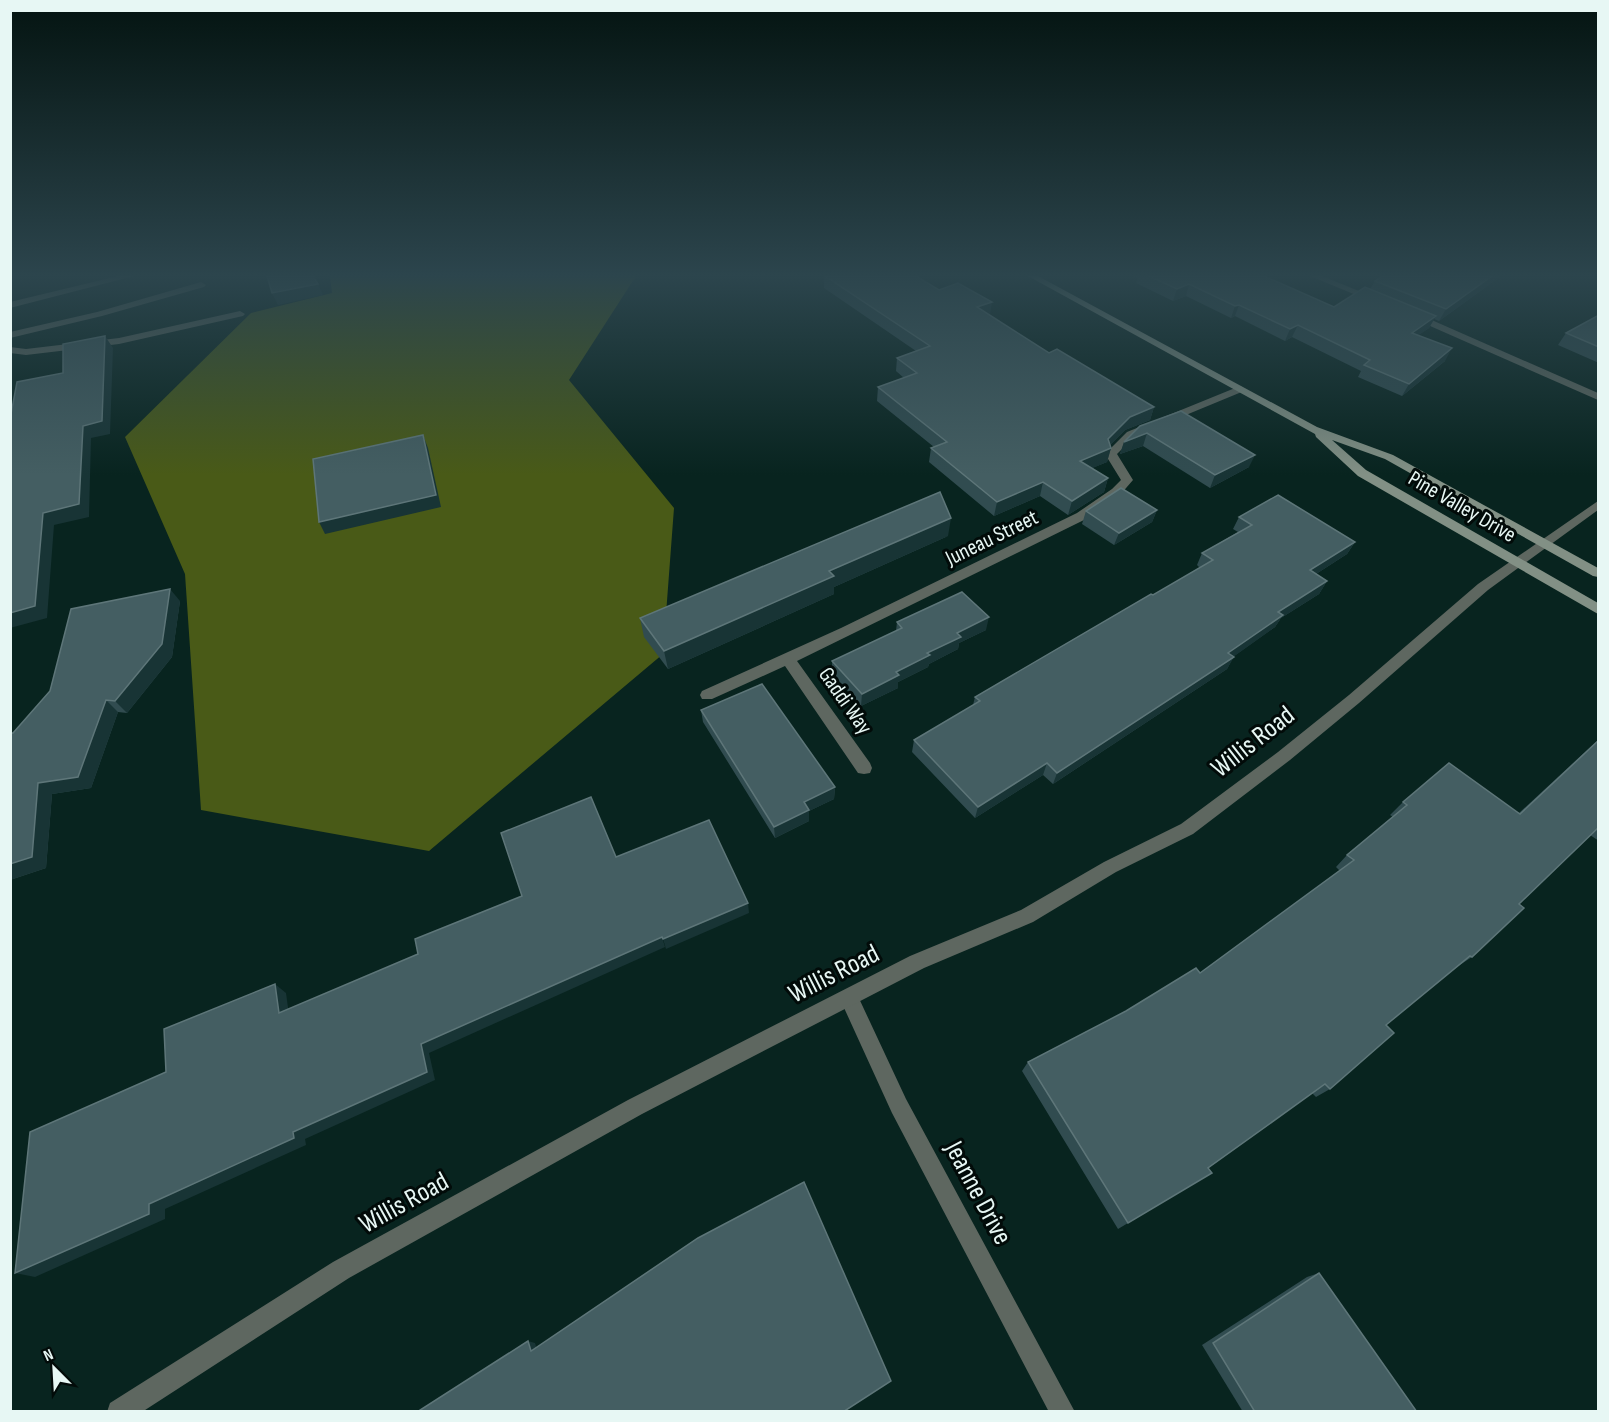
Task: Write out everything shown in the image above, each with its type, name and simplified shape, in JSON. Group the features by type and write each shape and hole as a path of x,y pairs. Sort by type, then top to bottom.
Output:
{"main road":[{"name":"Pine Valley Drive","path":"1154,342 1313,429 1389,457 1599,573"},
{"name":"Pine Valley Drive","path":"1313,429 1362,473 1599,609"}],"street":[{"path":"10,350 26,352 108,342"},
{"path":"1478,342 1599,397"},
{"name":"Juneau Street","path":"707,695 789,661 1062,527 1119,491 1127,480 1111,454 1131,434 1240,389"},
{"name":"Willis Road","path":"119,1412 351,1265 635,1107 849,999 917,962 1027,916 1110,867 1187,829 1284,756 1354,699 1483,587 1599,505"},
{"name":"Gaddi Way","path":"789,661 864,768"},
{"name":"Jeanne Drive","path":"849,999 899,1106 1063,1412"}],"green space":[{"path":"221,342 593,342 569,380 674,508 663,654 429,851 201,810 185,574 125,437"}],"building":[{"path":"105,342 102,421 83,426 79,504 43,513 35,606 10,613 10,414 17,382 63,373 63,344"},
{"path":"925,342 1032,342 1049,353 1057,349 1154,407 1130,417 1108,439 1111,448 1080,461 1108,478 1072,501 1043,482 997,502 931,448 947,442 878,387 917,373 897,358 930,346"},
{"path":"1334,342 1437,342 1452,348 1409,384 1364,365 1370,360"},
{"path":"1588,342 1599,342 1599,347"},
{"path":"1181,411 1255,455 1215,475 1147,433 1124,442 1140,426"},
{"path":"423,435 436,495 319,522 313,459"},
{"path":"1121,488 1157,510 1119,533 1086,511"},
{"path":"940,492 951,518 829,571 834,576 664,651 640,618"},
{"path":"1278,495 1355,542 1310,570 1327,581 1278,612 1283,615 1228,653 1234,657 1057,773 1047,763 978,807 914,740 980,701 975,697 1213,560 1202,553 1252,525 1239,517"},
{"path":"170,589 162,644 115,701 106,700 78,777 38,783 32,857 10,864 10,733 13,733 50,691 71,609"},
{"path":"962,592 989,617 957,633 961,637 927,653 930,655 896,672 899,675 862,694 832,661 902,628 897,622"},
{"path":"762,684 835,787 804,802 809,810 774,827 701,710"},
{"path":"1599,740 1599,827 1519,904 1524,908 1472,957 1470,956 1386,1025 1394,1033 1330,1089 1325,1084 1208,1168 1212,1173 1128,1223 1028,1062 1126,1011 1196,968 1200,973 1354,860 1347,855 1407,805 1403,802 1449,763 1520,814"},
{"path":"591,797 616,857 709,820 748,903 663,939 662,937 421,1044 427,1072 293,1132 294,1138 149,1204 149,1214 15,1273 30,1132 166,1072 164,1029 275,984 279,1013 418,954 415,939 522,896 501,833"},
{"path":"804,1182 891,1381 843,1412 417,1412 528,1341 531,1351 698,1238"},
{"path":"1319,1273 1417,1412 1255,1412 1213,1343"}]}
